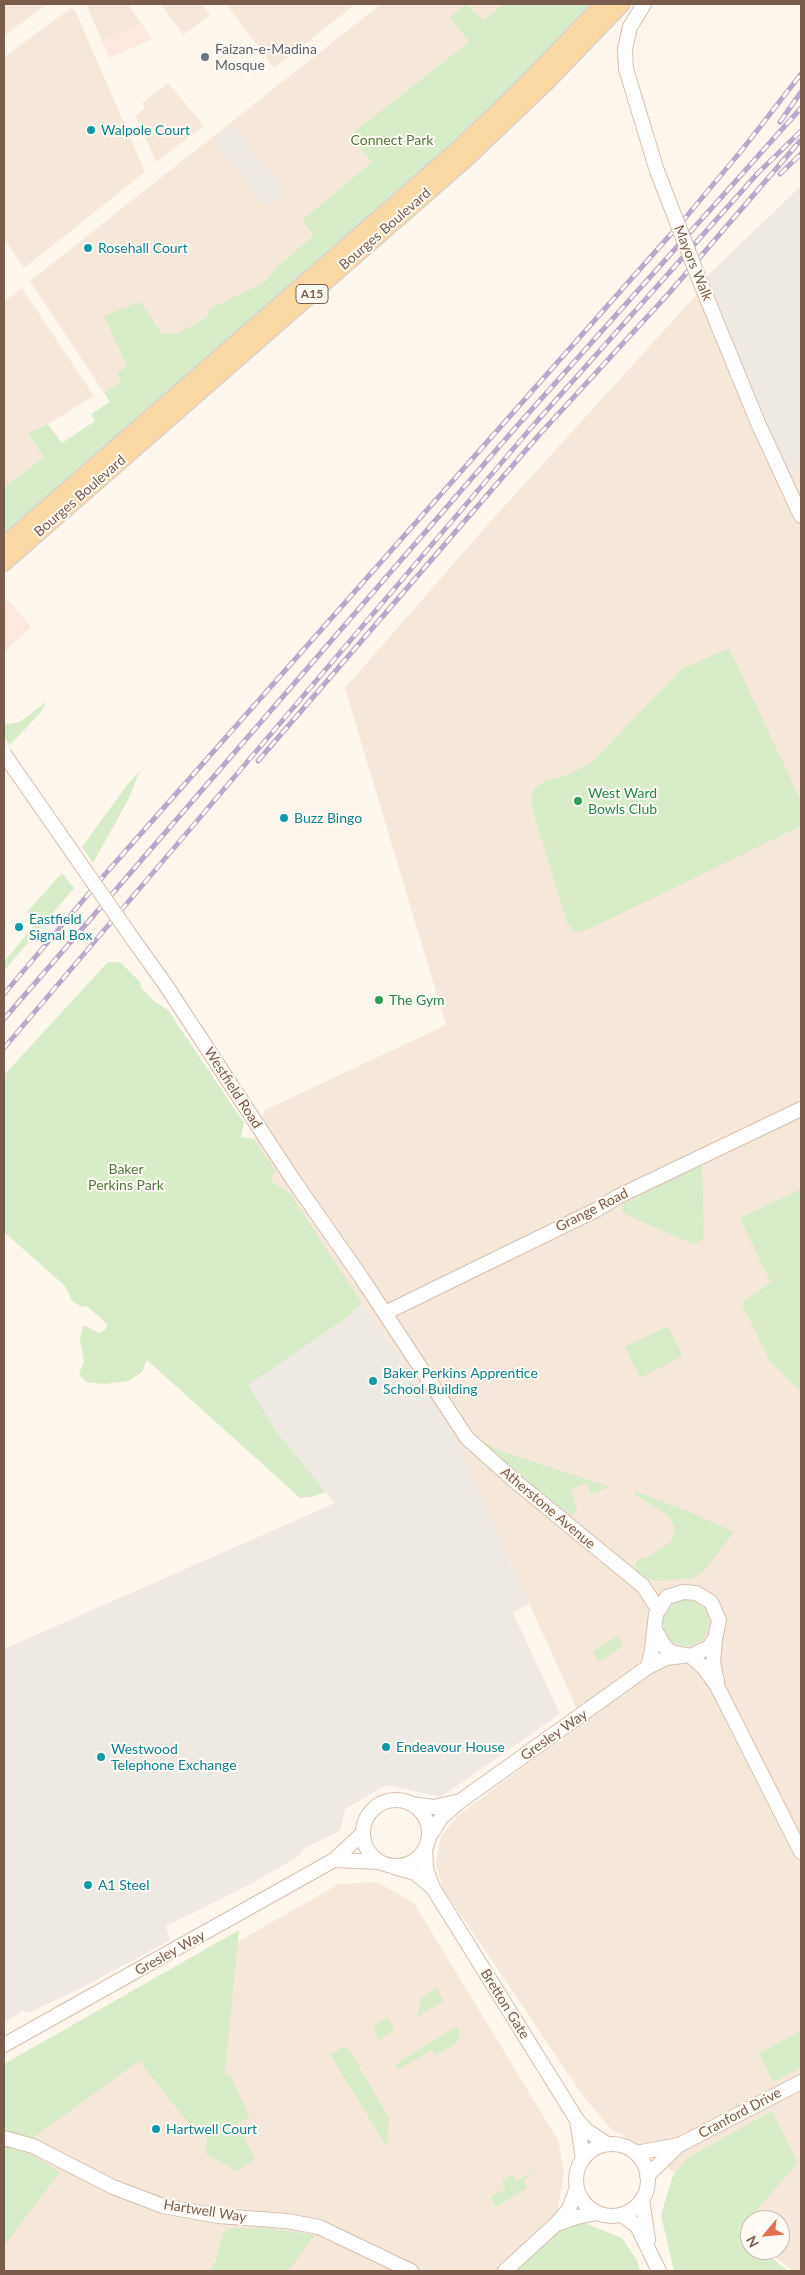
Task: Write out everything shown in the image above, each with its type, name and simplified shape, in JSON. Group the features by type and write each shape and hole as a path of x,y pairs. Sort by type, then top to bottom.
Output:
{"main road":[{"name":"Bourges Boulevard","path":"4,545 457,150 519,91 603,4"},
{"name":"Bourges Boulevard","path":"4,563 464,160 547,82 622,4"}],"street":[{"name":"Mayors Walk","path":"644,4 630,27 626,49 626,69 657,171 758,423 801,516"},
{"name":"Westfield Road","path":"4,754 165,984 294,1181 385,1313 458,1424"},
{"name":"Grange Road","path":"385,1313 598,1209 617,1197 801,1109"},
{"name":"Atherstone Avenue","path":"458,1424 486,1457 643,1586 658,1609"},
{"name":"Atherstone Avenue","path":"643,1586 676,1593"},
{"path":"648,1667 658,1609 668,1598 676,1593 696,1592 711,1602 719,1620 713,1663 717,1686"},
{"path":"655,1630 658,1640 665,1648 673,1653 687,1656 704,1668 717,1686 801,1852"},
{"path":"687,1656 709,1647 715,1639"},
{"name":"Gresley Way","path":"427,1843 440,1818 459,1802 648,1667 666,1658 687,1656"},
{"path":"334,1860 380,1862 393,1866 412,1862 427,1843 425,1817 410,1804 396,1800 378,1806 366,1820 363,1834 368,1850 380,1862"},
{"name":"Gresley Way","path":"410,1804 434,1807 459,1802"},
{"name":"Gresley Way","path":"4,2045 334,1860 363,1834"},
{"name":"Bretton Gate","path":"427,1843 426,1869 433,1888 577,2120 586,2130 607,2144"},
{"name":"Bretton Gate","path":"393,1866 415,1873 433,1888"},
{"name":"Cranford Drive","path":"647,2176 680,2145 801,2082"},
{"name":"Bretton Gate","path":"577,2120 583,2159"},
{"name":"Hartwell Way","path":"4,2138 33,2146 113,2187 163,2206 218,2216 287,2221 319,2227 411,2271"},
{"path":"505,2271 556,2224 569,2209 577,2188 578,2168 583,2159 598,2147 607,2144 617,2144 636,2154 645,2168 647,2185 642,2199 632,2210 612,2216 597,2213 556,2224"},
{"name":"Cranford Drive","path":"636,2154 680,2145"},
{"path":"577,2188 585,2204 597,2213"},
{"path":"642,2199 649,2247"},
{"path":"622,2214 635,2225 649,2247 659,2271"}],"shaded area":[{"path":"4,4 47,4 4,36"},
{"path":"86,4 132,4 129,6 141,23 102,41"},
{"path":"161,4 202,4 210,15 183,35"},
{"path":"226,4 356,4 274,68"},
{"path":"381,4 467,4 450,17 469,42 350,135 372,162 303,219 314,235 279,265 263,283 212,308 206,318 176,334 162,333 155,322 127,366 122,381 104,393 30,281"},
{"path":"468,4 504,4 483,21"},
{"path":"71,8 75,10 145,172 24,268 4,238 4,57"},
{"path":"141,23 153,39 109,58 102,41"},
{"path":"168,83 204,126 156,162 136,116 145,108 142,103"},
{"path":"233,125 286,192 266,207 214,141"},
{"path":"801,186 801,465 782,484 698,293 708,275"},
{"path":"22,288 94,396 48,424 28,433 44,457 6,487 4,484 4,302"},
{"path":"698,293 783,484 801,465 801,2271 792,2271 779,2260 790,2260 790,2210 740,2210 740,2228 646,2149 611,2129 584,2097 442,1887 436,1863 441,1837 456,1817 583,1723 451,1429 362,1303 290,1193 270,1181 254,1139 265,1110 446,1025 345,688 490,522"},
{"path":"8,600 31,627 4,652 4,603"},
{"path":"362,1303 454,1433 529,1604 513,1613 560,1714 441,1797 387,1785 345,1809 340,1831 303,1849 299,1856 249,1885 166,1926 170,1940 89,1984 29,2013 23,2011 4,2023 4,1649 335,1503 276,1431 247,1385 345,1319"},
{"path":"377,1882 414,1903 558,2140 564,2173 557,2215 501,2271 4,2271 4,2074 339,1884"}],"green space":[{"name":"Connect Park","path":"467,4 483,20 504,4 595,4 523,78 433,163 4,536 4,488 44,457 28,433 48,424 62,443 95,421 91,414 110,402 104,393 122,381 117,373 127,366 104,316 140,302 162,333 176,334 206,318 211,308 263,283 279,265 314,235 302,220 372,162 350,135 469,42 450,17"},
{"path":"729,648 801,801 801,826 587,930 575,932 567,922 532,809 531,799 534,789 545,781 567,775 591,763 682,669"},
{"path":"47,701 42,711 10,745 4,737 4,722 8,724 20,722"},
{"path":"140,771 127,802 93,863 82,847 127,785"},
{"path":"62,873 74,888 4,971 4,962 36,923 27,912"},
{"name":"Baker Perkins Park","path":"108,962 120,962 141,983 140,986 155,1002 168,1010 244,1123 241,1137 254,1139 276,1171 270,1181 290,1193 362,1303 345,1319 248,1385 276,1431 326,1492 300,1498 147,1360 142,1372 129,1381 104,1384 86,1382 79,1374 84,1362 80,1339 83,1325 99,1333 106,1329 107,1324 87,1306 82,1307 72,1301 65,1286 4,1232 4,1075"},
{"path":"702,1165 704,1239 693,1244 622,1211 622,1204"},
{"path":"801,1189 801,1392 769,1360 742,1303 771,1282 740,1218"},
{"path":"668,1326 683,1356 640,1378 625,1347"},
{"path":"473,1436 501,1451 610,1487 591,1494 586,1483 571,1490 577,1509 572,1516 521,1480"},
{"path":"635,1491 734,1532 704,1571 693,1578 658,1581 647,1579 638,1572 635,1565 638,1559 647,1558 671,1542 675,1529 669,1516 634,1494"},
{"path":"682,1600 690,1600 699,1604 705,1610 709,1623 705,1636 699,1642 690,1646 682,1646 673,1642 667,1636 663,1627 663,1619 667,1610 673,1604"},
{"path":"617,1636 623,1646 599,1662 593,1652"},
{"path":"239,1930 225,2074 230,2075 250,2117 237,2123 255,2159 237,2171 206,2154 207,2131 189,2124 140,2062 152,2063 139,2061 33,2138 4,2131 4,2064"},
{"path":"436,1988 444,2001 417,2017 421,1998"},
{"path":"387,2018 395,2030 379,2040 373,2029 377,2023"},
{"path":"457,2026 460,2032 455,2044 436,2055 432,2050 398,2070 396,2064"},
{"path":"801,2031 801,2068 773,2082 759,2053"},
{"path":"343,2047 349,2049 389,2118 387,2147 330,2054"},
{"path":"772,2111 798,2163 757,2210 740,2210 740,2260 774,2260 788,2271 674,2271 661,2215 673,2175 689,2157"},
{"path":"4,2145 33,2155 60,2172 4,2246"},
{"path":"534,2171 524,2181 527,2188 496,2207 490,2197 505,2189 502,2181 512,2175 517,2181"},
{"path":"577,2220 622,2238 637,2260 640,2271 510,2271 553,2233"},
{"path":"231,2228 266,2228 315,2235 288,2271 209,2271 216,2260 223,2233"}],"railway":[{"path":"4,994 107,872 686,217 742,150 801,74"},
{"path":"780,122 801,92"},
{"path":"4,1019 517,426 801,108"},
{"path":"4,1048 531,428 757,174 801,131"},
{"path":"258,761 539,435 670,292 800,141"},
{"path":"780,174 801,154"}],"place":[{"name":"Faizan-e-Madina Mosque","path":"205,57"},
{"name":"Walpole Court","path":"91,130"},
{"name":"Rosehall Court","path":"88,248"},
{"name":"West Ward Bowls Club","path":"578,801"},
{"name":"Buzz Bingo","path":"284,818"},
{"name":"Eastfield Signal Box","path":"19,927"},
{"name":"The Gym","path":"379,1000"},
{"name":"Baker Perkins Apprentice School Building","path":"373,1381"},
{"name":"Endeavour House","path":"386,1747"},
{"name":"Westwood Telephone Exchange","path":"101,1757"},
{"name":"A1 Steel","path":"88,1885"},
{"name":"Hartwell Court","path":"156,2129"}]}
